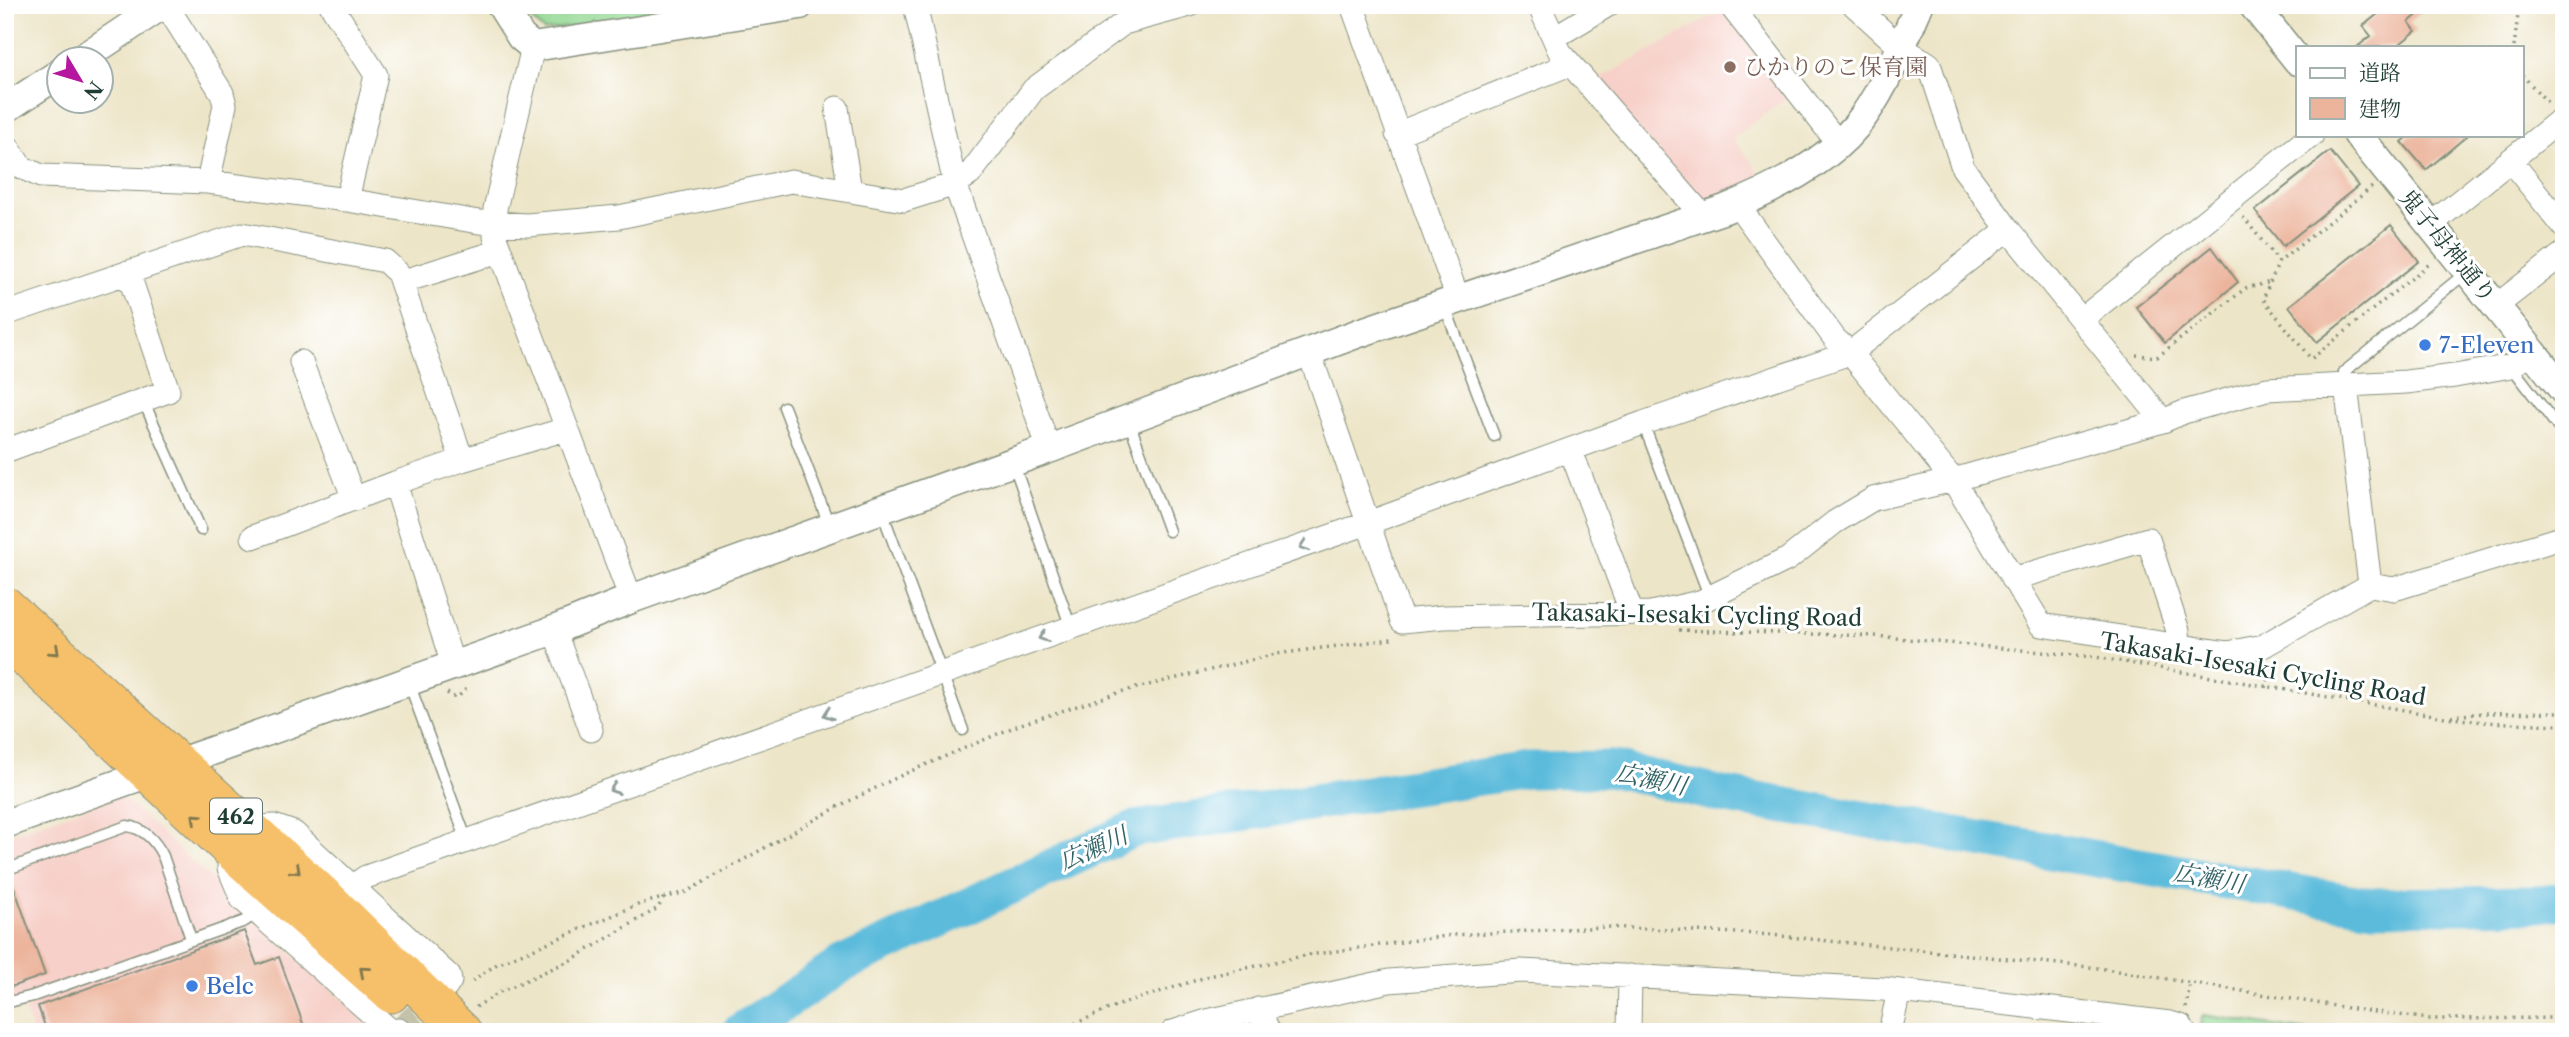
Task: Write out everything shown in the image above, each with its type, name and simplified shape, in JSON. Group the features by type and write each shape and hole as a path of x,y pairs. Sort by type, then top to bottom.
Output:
{"highway":[{"name":"462","path":"5,605 163,769"},
{"name":"462","path":"5,639 163,769 239,839 417,1031"},
{"name":"462","path":"239,839 329,900 466,1022"}],"street":[{"path":"101,46 164,5 222,93 225,104 208,182"},
{"path":"331,5 376,75 348,200"},
{"path":"501,5 522,37 533,47"},
{"path":"533,47 800,5"},
{"path":"915,5 955,184 1049,449"},
{"path":"5,143 21,167 41,176 208,182 494,223 527,225 619,217 791,181 904,200 955,184 970,174 1034,89 1124,23 1190,5"},
{"path":"1352,5 1451,302"},
{"path":"1539,5 1560,52 1703,216"},
{"path":"1555,37 1608,5"},
{"path":"1730,5 1838,143"},
{"path":"1854,5 1900,47 1929,64 1963,168 2008,229 2163,421"},
{"path":"5,824 408,682 1309,352 1766,192 1796,175 1838,143 1861,119 1877,94 1919,5"},
{"path":"2253,5 2296,59"},
{"path":"533,47 494,223 500,251 631,599"},
{"path":"1397,134 1570,64"},
{"path":"5,109 46,82"},
{"path":"837,108 850,191"},
{"path":"2430,225 2563,118"},
{"path":"2082,318 2311,136"},
{"name":"鬼子母神通り","path":"2359,136 2544,369"},
{"path":"2510,160 2564,227"},
{"path":"1737,204 1835,339 1850,353 1953,480 2041,625 2228,653 2263,646 2370,585 2394,589 2564,537"},
{"path":"353,886 366,877 467,841 1368,523 1643,423 1850,353 2008,229"},
{"path":"5,314 242,234 385,261 398,273 462,460"},
{"path":"401,282 500,251"},
{"path":"2496,306 2564,253"},
{"path":"5,451 168,391 128,272"},
{"path":"1309,352 1402,621 1444,617 1651,612 1710,598 1788,559 1835,522 1873,499 1953,480 2163,421 2267,388 2406,382 2544,369"},
{"path":"301,362 354,499"},
{"path":"2346,386 2370,585"},
{"path":"254,537 394,483 566,429"},
{"path":"1571,450 1631,611"},
{"path":"394,483 453,665"},
{"path":"2012,579 2148,539 2178,631 2179,646"},
{"path":"554,629 591,730"},
{"path":"417,1031 391,1031 242,898 229,868 239,839 274,827 294,833 449,976 455,987"},
{"path":"1173,1032 1258,1009 1389,981 1521,971 1899,991 2181,1026 2185,1023"},
{"path":"1629,1032 1630,976"},
{"path":"1890,1032 1899,991"},
{"path":"1258,1009 1269,1032"}],"lane":[{"path":"2346,386 2344,372 2468,272"},
{"path":"1451,302 1494,436"},
{"path":"2544,369 2564,435"},
{"path":"143,400 201,530"},
{"path":"784,407 830,527"},
{"path":"1128,419 1169,531"},
{"path":"1643,423 1710,598"},
{"path":"1012,461 1070,628"},
{"path":"881,509 963,730"},
{"path":"408,682 467,841"},
{"path":"5,870 127,826 134,827 142,830 158,846 191,939"},
{"path":"5,1003 33,996 245,921 258,912"}],"path":[{"path":"2514,46 2518,15 2516,5"},
{"path":"2524,77 2563,118"},
{"path":"2375,184 2279,262 2263,299 2311,359 2436,258"},
{"path":"2230,201 2279,262"},
{"path":"2158,357 2246,288 2271,282"},
{"name":"Takasaki-Isesaki Cycling Road","path":"1671,629 1875,636 2095,657 2445,717 2483,722 2564,725"},
{"path":"455,987 497,964 640,904 686,891 883,784 1021,724 1124,691 1276,654 1395,639"},
{"path":"2445,717 2485,712 2564,712"},
{"path":"466,1022 481,1002 572,960 658,908 665,896"},
{"path":"2185,1023 2190,982"}],"shaded area":[{"path":"1723,10 1789,96 1733,138 1765,180 1701,201 1596,81"},
{"path":"120,795 377,1032 33,1032 22,1005 5,1010 5,836"}],"green space":[{"path":"522,5 703,5 544,31 531,19"},
{"path":"2203,1015 2314,1032 2198,1032"}],"building":[{"path":"2389,5 2429,5 2409,22 2416,31 2397,46 2358,46 2371,36 2363,26"},
{"path":"2549,5 2564,5 2562,22"},
{"path":"2409,136 2467,136 2426,170 2402,142"},
{"path":"2330,151 2358,186 2283,246 2255,211"},
{"path":"2391,225 2419,261 2317,342 2289,306"},
{"path":"2212,247 2238,282 2165,343 2136,307"},
{"path":"13,884 45,975 5,989 5,887"},
{"name":"Belc","path":"244,931 257,965 279,957 306,1032 47,1032 38,1006"}],"waterway":[{"name":"広瀬川","path":"740,1032 841,965 1134,829 1527,770 1614,769 1722,795 2373,906 2539,904 2564,901"}],"tunnel":[{"path":"399,1030 439,994"}],"place":[{"name":"ひかりのこ保育園","path":"1730,67"},
{"name":"7-Eleven","path":"2425,345"},
{"name":"Belc","path":"192,986"}]}
